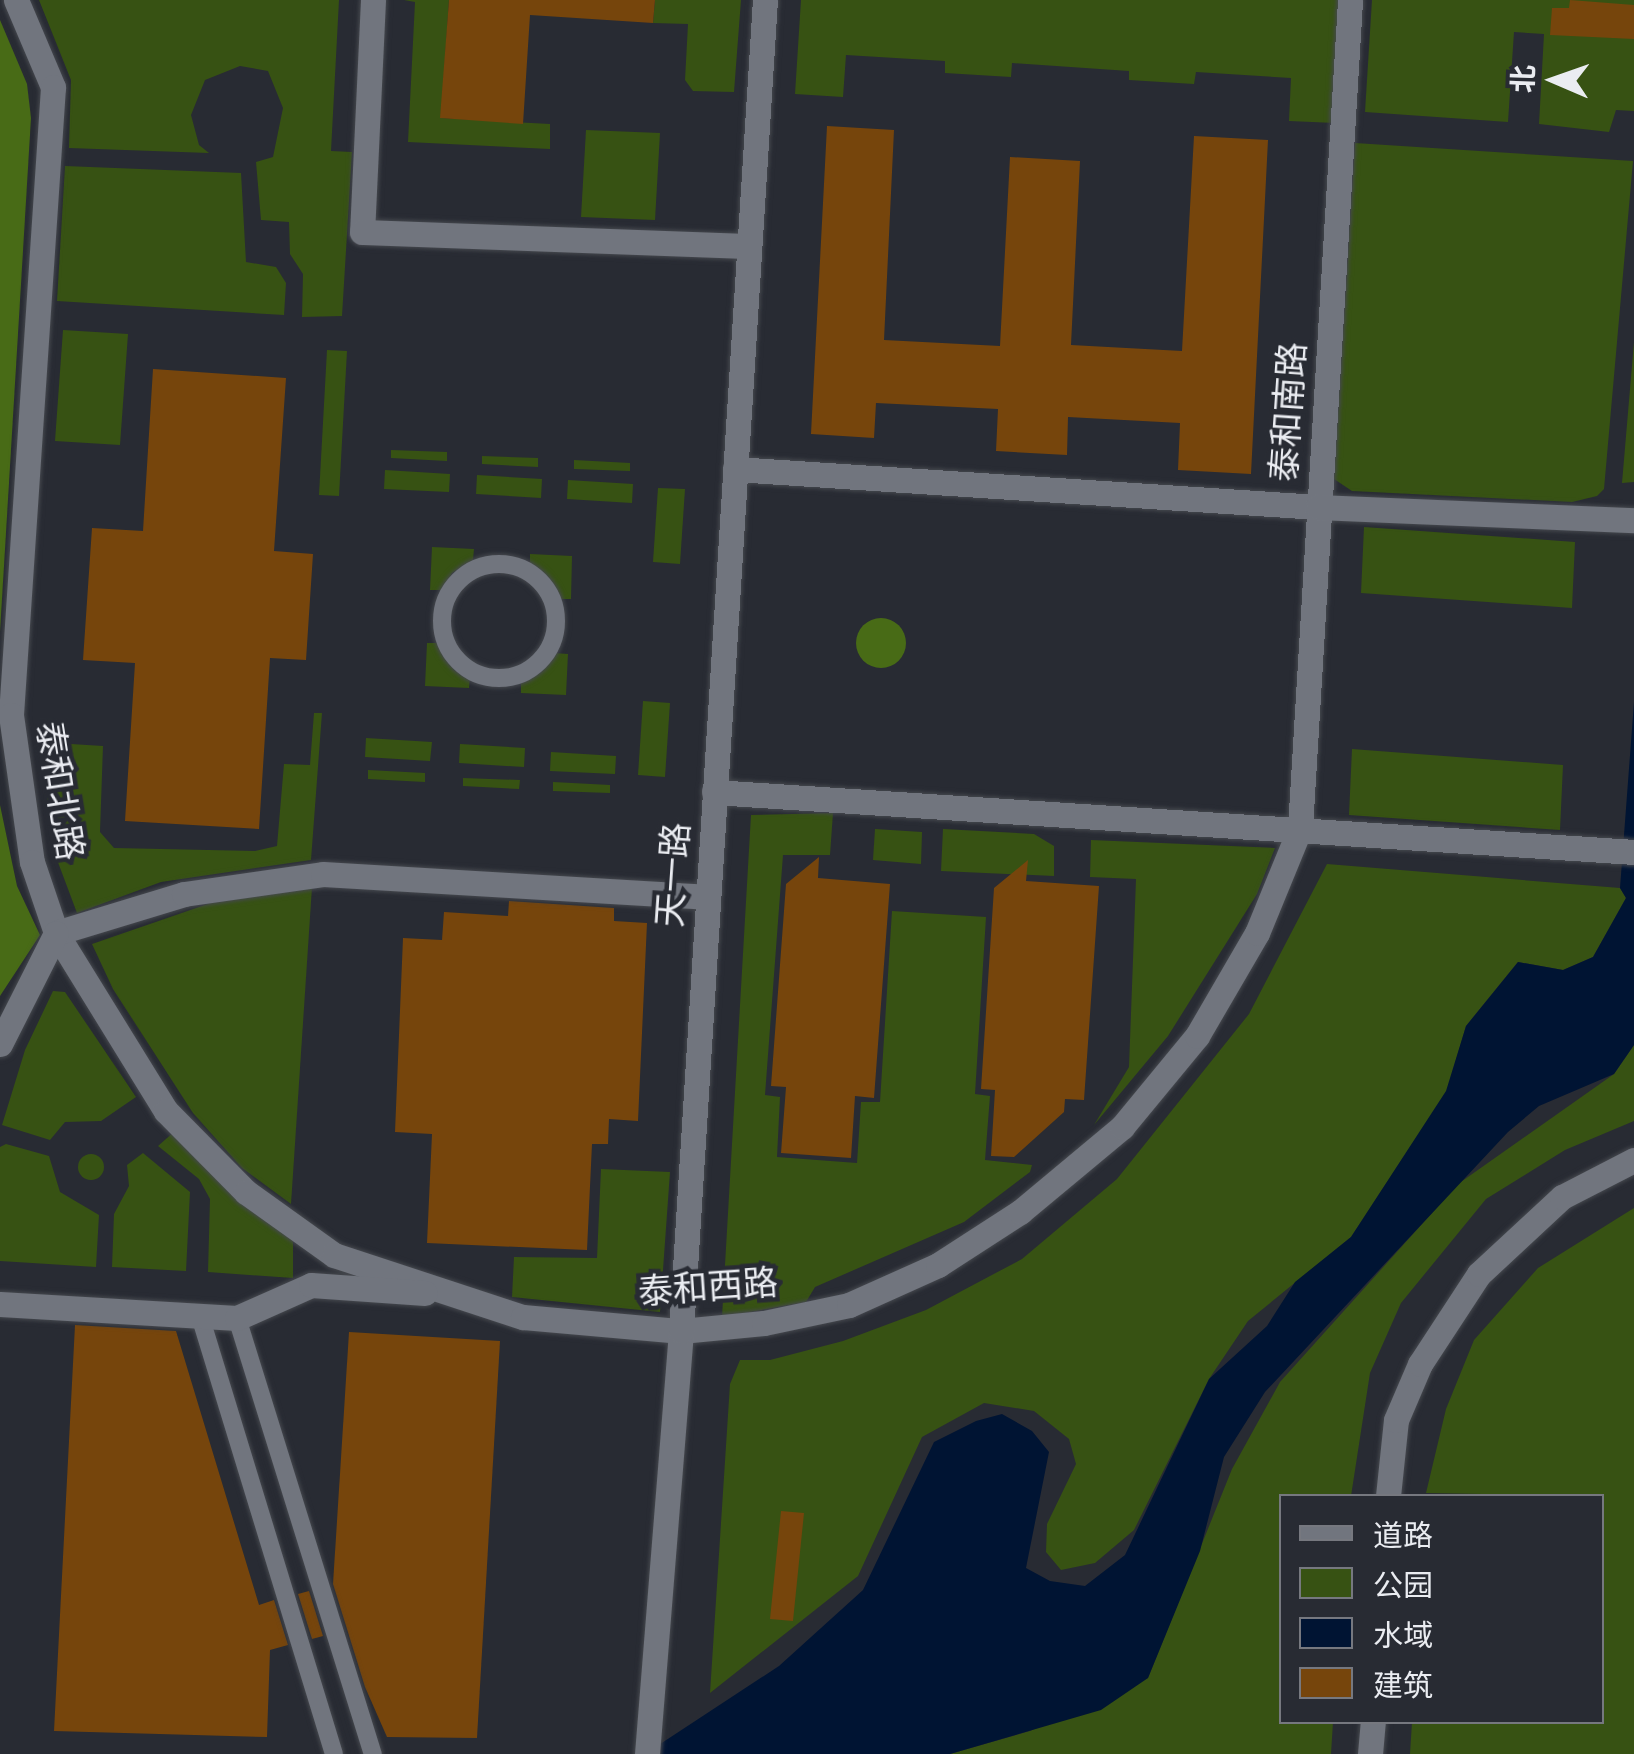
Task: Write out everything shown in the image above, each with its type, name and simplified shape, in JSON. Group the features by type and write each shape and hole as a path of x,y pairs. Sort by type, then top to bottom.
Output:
{"street":[{"name":"泰和北路","path":"16,0 52,88 11,715 32,862 56,933"},
{"path":"372,0 362,232 748,246"},
{"name":"天一路","path":"647,1754 681,1331 766,0"},
{"name":"泰和南路","path":"1300,828 1350,0"},
{"path":"734,469 1318,507 1632,520"},
{"path":"504,564 521,568 548,591 556,626 552,643 529,670 494,679 462,665 450,652 442,616 446,599 469,572 504,564"},
{"path":"714,792 1634,852"},
{"name":"泰和西路","path":"56,933 166,1111 246,1192 334,1255 475,1297 523,1317 681,1331 764,1323 849,1305 938,1265 1020,1212 1122,1127 1197,1036 1257,933 1300,828"},
{"path":"0,1044 56,933 184,894 323,874 707,896"},
{"path":"1388,1494 1396,1420 1420,1364 1478,1274 1562,1197 1634,1160"},
{"path":"0,1304 238,1318 312,1285 475,1297"},
{"path":"200,1316 334,1754"},
{"path":"238,1318 373,1754"},
{"path":"1370,1754 1373,1724"}],"green space":[{"path":"39,0 339,0 331,151 352,152 342,316 302,317 303,274 290,254 289,222 261,220 256,162 273,157 283,108 268,71 240,66 205,80 191,115 199,145 209,153 69,148 71,80"},
{"path":"404,0 449,0 441,118 550,124 550,149 408,142 415,2"},
{"path":"655,0 741,0 734,92 693,91 685,80 688,24 653,23"},
{"path":"801,0 1343,0 1335,123 1289,121 1291,78 1196,72 1194,84 1129,80 1129,71 1012,63 1011,77 945,73 945,61 846,55 843,97 795,94"},
{"path":"1372,0 1634,0 1634,111 1616,110 1609,132 1539,124 1544,34 1514,32 1508,122 1365,112"},
{"path":"0,20 27,84 31,118 0,632"},
{"path":"586,130 660,133 655,220 581,217"},
{"path":"1355,143 1633,161 1604,489 1597,496 1572,502 1352,491 1334,479"},
{"path":"65,166 241,173 246,262 276,267 286,283 284,315 57,301"},
{"path":"63,330 128,334 120,445 55,441"},
{"path":"1634,342 1634,482 1622,483"},
{"path":"327,350 347,351 339,496 319,495"},
{"path":"391,450 447,452 447,461 391,458"},
{"path":"482,456 538,458 538,467 482,464"},
{"path":"574,460 630,463 630,471 574,469"},
{"path":"385,470 450,474 449,492 384,489"},
{"path":"477,475 542,479 541,498 476,494"},
{"path":"568,480 633,484 632,503 567,499"},
{"path":"658,488 685,489 680,564 653,562"},
{"path":"1364,527 1575,542 1572,608 1361,593"},
{"path":"432,547 474,549 473,560 452,573 443,590 430,590"},
{"path":"530,554 572,556 571,599 560,599 530,563"},
{"path":"881,618 899,625 906,643 899,661 881,668 863,661 856,643 863,625"},
{"path":"427,643 440,643 454,670 470,677 469,688 425,686"},
{"path":"554,653 568,654 566,695 521,693 521,682 540,673"},
{"path":"643,701 670,703 665,777 638,775"},
{"path":"314,713 322,713 311,860 161,882 77,913 56,857 39,742 103,746 100,832 114,848 255,851 277,846 284,764 310,765"},
{"path":"366,738 432,742 430,761 365,757"},
{"path":"460,744 525,748 524,767 459,763"},
{"path":"1352,749 1563,765 1560,830 1349,815"},
{"path":"551,752 616,756 615,774 550,771"},
{"path":"368,770 425,773 425,782 368,779"},
{"path":"463,778 520,780 519,789 463,786"},
{"path":"553,782 610,785 610,793 553,791"},
{"path":"0,805 17,886 40,935 0,996"},
{"path":"833,813 830,855 783,855 765,1095 780,1097 777,1157 857,1163 861,1102 880,1102 892,911 986,917 975,1094 990,1096 985,1160 1032,1165 1030,1172 964,1222 815,1287 806,1302 722,1317 751,815"},
{"path":"875,829 922,832 921,864 873,860"},
{"path":"943,829 1034,834 1054,846 1054,876 941,871"},
{"path":"1091,840 1275,848 1257,894 1168,1036 1094,1125 1129,1067 1136,879 1090,877"},
{"path":"1327,864 1620,888 1626,898 1593,957 1563,970 1518,962 1466,1026 1447,1091 1351,1237 1248,1321 1209,1379 1134,1530 1095,1563 1061,1570 1046,1552 1047,1524 1076,1464 1069,1439 1034,1411 984,1403 922,1437 858,1576 710,1693 730,1384 740,1360 770,1360 843,1341 926,1310 1022,1259 1117,1179 1249,1014"},
{"path":"312,887 291,1204 242,1168 193,1113 113,989 92,944 228,897"},
{"path":"53,991 65,992 136,1097 101,1121 65,1122 50,1140 2,1125 25,1050"},
{"path":"1634,1045 1634,1121 1565,1150 1486,1199 1401,1303 1370,1373 1351,1494 1279,1494 1279,1724 1333,1724 1331,1754 950,1754 1030,1731 1148,1678 1232,1469 1280,1382 1458,1184 1614,1074"},
{"path":"175,1131 293,1239 293,1278 208,1272 210,1199 199,1179 158,1146"},
{"path":"6,1144 49,1156 60,1192 99,1215 96,1267 0,1261 0,1147"},
{"path":"143,1153 190,1192 186,1271 112,1267 114,1214 129,1186 127,1165"},
{"path":"91,1154 100,1158 104,1167 100,1176 91,1180 82,1176 78,1167 82,1158"},
{"path":"601,1169 670,1172 660,1312 512,1297 514,1257 597,1258"},
{"path":"1634,1208 1634,1754 1410,1754 1412,1724 1604,1724 1604,1494 1426,1493 1446,1409 1474,1340 1538,1268"}],"water":[{"path":"1634,702 1634,1045 1614,1074 1539,1106 1508,1132 1265,1392 1224,1457 1200,1551 1148,1678 1101,1710 950,1754 645,1754 779,1666 863,1590 934,1442 976,1421 1002,1414 1032,1431 1049,1452 1026,1568 1050,1581 1085,1586 1125,1555 1209,1379 1267,1326 1295,1282 1351,1237 1446,1091 1466,1026 1518,962 1563,970 1593,957 1626,898 1620,888"}],"building":[{"path":"449,0 655,0 653,23 530,15 523,124 440,118"},
{"path":"1570,0 1634,5 1634,39 1550,35 1552,8 1569,8"},
{"path":"827,126 894,130 884,340 1000,346 1010,157 1080,161 1071,345 1182,351 1194,136 1268,140 1251,474 1178,470 1180,423 1068,417 1067,455 996,451 998,409 876,403 874,438 811,434"},
{"path":"153,369 286,378 274,551 313,554 306,660 270,658 259,829 125,821 135,663 83,660 92,528 143,531"},
{"path":"819,857 818,878 890,884 874,1098 855,1096 851,1158 781,1153 786,1087 771,1086 786,884"},
{"path":"1028,860 1026,881 1099,886 1084,1100 1065,1099 1064,1112 1014,1157 991,1156 995,1090 981,1089 994,888"},
{"path":"509,901 614,908 614,921 647,923 638,1121 609,1119 608,1144 592,1144 587,1250 427,1243 432,1134 395,1132 403,938 442,940 444,912 508,916"},
{"path":"75,1325 176,1331 259,1605 274,1600 288,1645 270,1650 267,1737 54,1731"},
{"path":"349,1332 500,1341 477,1738 387,1737 365,1687 333,1584"},
{"path":"781,1511 804,1513 793,1621 770,1619"},
{"path":"309,1591 323,1636 312,1639 298,1594"}]}
